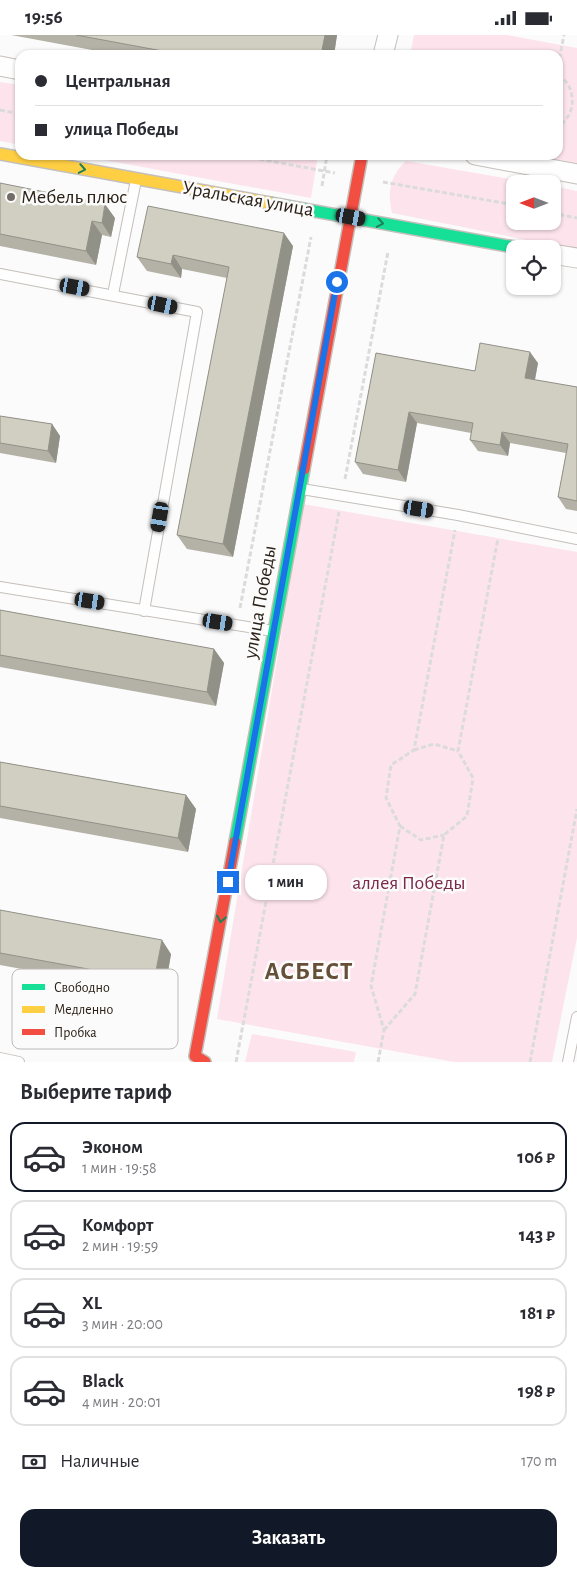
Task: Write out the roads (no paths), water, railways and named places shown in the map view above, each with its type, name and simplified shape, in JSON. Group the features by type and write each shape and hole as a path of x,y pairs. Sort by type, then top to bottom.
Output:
{"street":[{"path":"384,50 388,35"},
{"path":"0,66 15,69"},
{"name":"Уральская улица","path":"0,154 15,157"},
{"name":"Уральская улица","path":"33,160 506,246"},
{"name":"улица Победы","path":"200,1059 298,489 361,160"},
{"path":"503,160 577,174"},
{"path":"561,256 577,259"}],"lane":[{"path":"113,294 137,179"},
{"path":"0,274 113,294 197,312 144,611"},
{"path":"298,489 458,515 577,539"},
{"path":"0,587 274,631"},
{"path":"568,1062 577,1017"},
{"path":"0,1058 20,1062"}],"place":[{"name":"Мебель плюс","path":"11,197"}],"district":[{"name":"АСБЕСТ","path":"309,971"}],"park label":[{"name":"аллея Победы","path":"409,883"}]}
